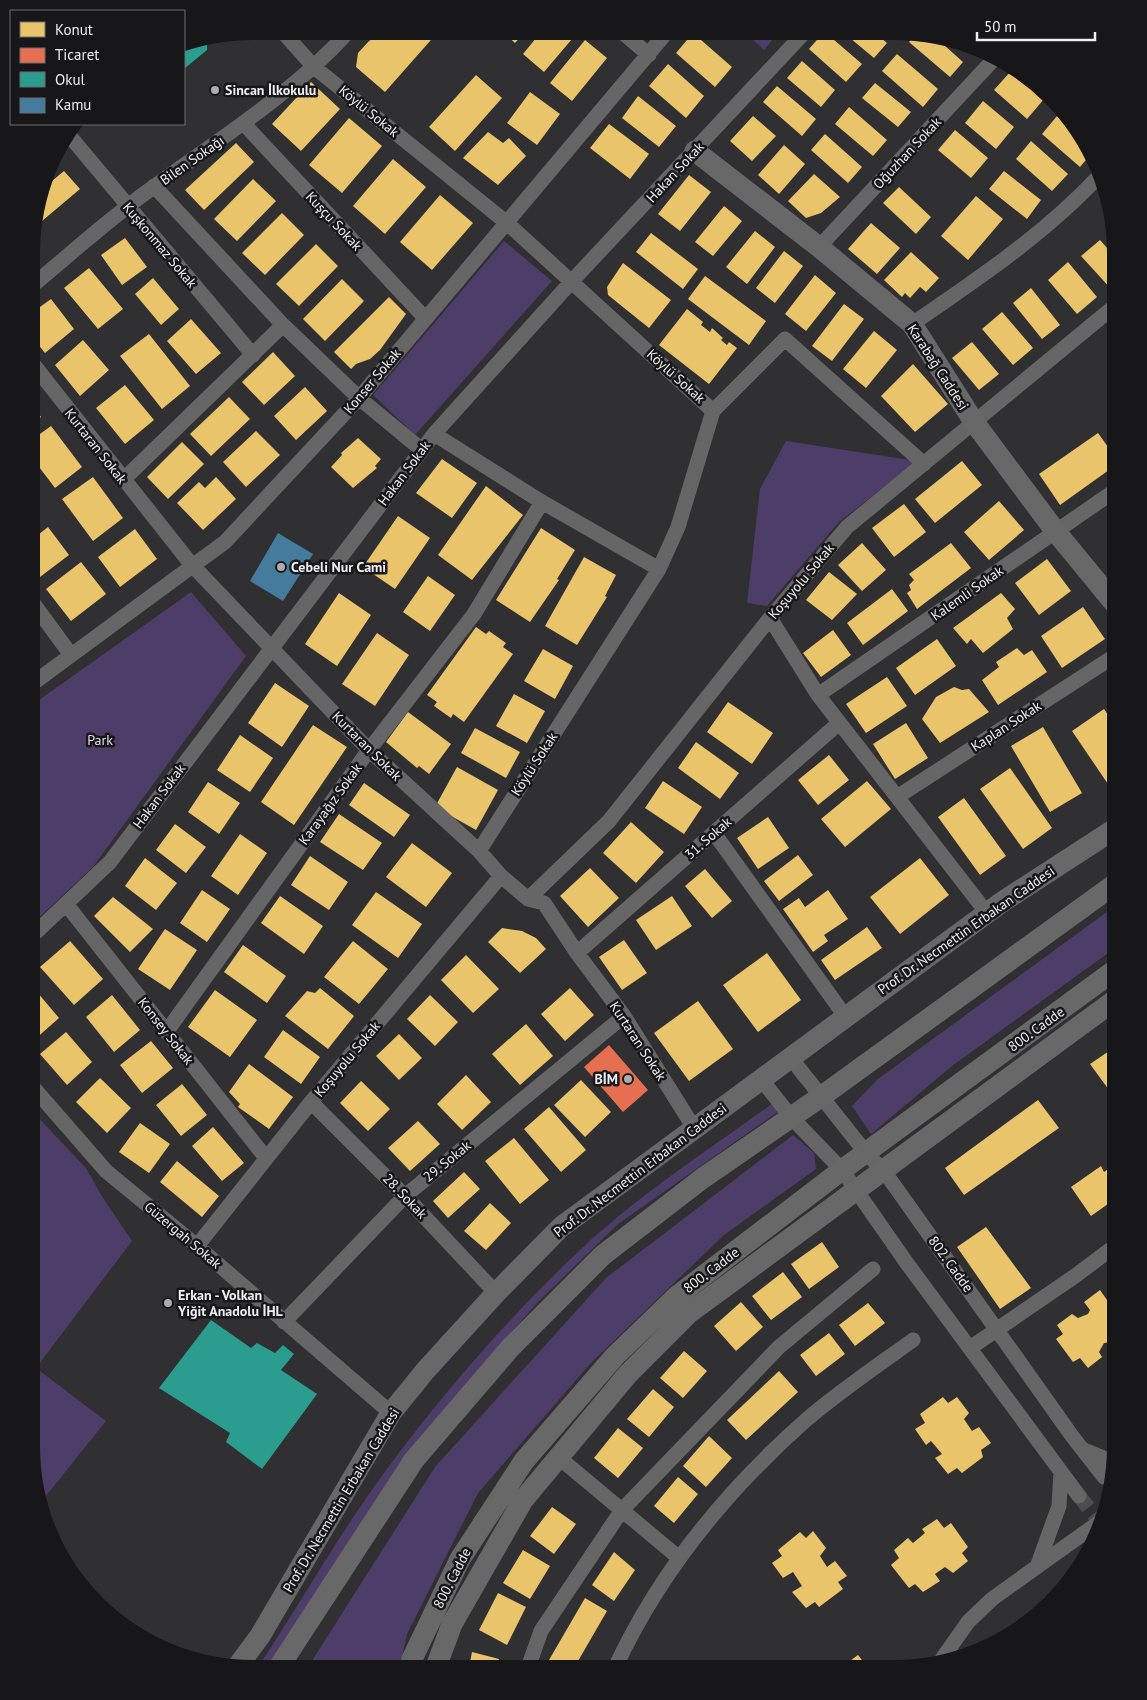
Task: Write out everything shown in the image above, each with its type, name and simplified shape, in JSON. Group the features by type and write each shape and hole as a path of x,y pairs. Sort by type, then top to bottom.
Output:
{"street":[{"name":"Köylü Sokak","path":"290,40 314,67 507,223 713,411 678,527 659,569 479,851"},
{"name":"Bilen Sokağı","path":"40,279 154,186 244,124 314,67 340,40"},
{"path":"631,40 649,55"},
{"name":"Konser Sokak","path":"40,678 191,564 225,542 359,398 661,40"},
{"name":"Hakan Sokak","path":"40,928 110,862 270,647 434,434 572,281 798,40"},
{"name":"Oğuzhan Sokak","path":"819,247 990,63"},
{"name":"Kuşçu Sokak","path":"244,124 425,318"},
{"name":"Kuşkonmaz Sokak","path":"73,140 253,354"},
{"name":"Karabağ Caddesi","path":"695,151 819,247 912,324 974,422 1056,532 1107,594"},
{"path":"912,324 981,277 1078,199 1094,181"},
{"path":"154,186 283,325 359,398 422,450"},
{"name":"Koşuyolu Sokak","path":"528,899 609,821 770,618 846,527 1107,312"},
{"path":"123,480 283,325"},
{"path":"713,411 785,339 924,464"},
{"name":"Kurtaran Sokak","path":"40,373 191,564 369,750 479,851 501,876 528,899 544,903 577,953 624,1016 694,1128"},
{"path":"434,434 542,502 659,569"},
{"name":"Kalemli Sokak","path":"818,695 1107,496"},
{"name":"Karayağız Sokak","path":"167,1031 369,750 474,614 542,502"},
{"path":"40,612 71,654"},
{"path":"770,618 818,695 987,913"},
{"name":"Kaplan Sokak","path":"897,796 1107,661"},
{"name":"31. Sokak","path":"577,953 839,723"},
{"path":"714,833 845,1016"},
{"name":"Prof. Dr. Necmettin Erbakan Caddesi","path":"242,1660 260,1636 391,1413 424,1371 496,1293 561,1227 987,913 1107,834"},
{"name":"Koşuyolu Sokak","path":"197,1246 311,1102 501,876"},
{"path":"284,1660 414,1460 510,1348 603,1254 703,1178 822,1096 1107,890"},
{"name":"Konsey Sokak","path":"66,904 266,1158"},
{"name":"800. Cadde","path":"412,1660 460,1559 524,1461 608,1363 676,1296 842,1170 1107,977"},
{"name":"800. Cadde","path":"439,1660 452,1624 523,1500 557,1456 628,1374 689,1313 1107,1007"},
{"name":"29. Sokak","path":"284,1322 405,1196 624,1016"},
{"name":"802. Cadde","path":"790,1057 866,1153 884,1171 1104,1477"},
{"path":"761,1079 791,1117 842,1170 1079,1496"},
{"name":"Güzergah Sokak","path":"40,1095 106,1171 197,1246 391,1413"},
{"name":"28. Sokak","path":"311,1102 405,1196 496,1293"},
{"path":"970,1348 1107,1252"},
{"path":"531,1660 541,1631 622,1510 779,1347 873,1270"},
{"path":"618,1660 626,1642 678,1557 735,1490 781,1443 854,1382 913,1340"},
{"path":"1083,1450 1107,1460"},
{"path":"557,1456 678,1557"},
{"path":"1037,1567 1059,1506 1061,1472"},
{"path":"946,1654 968,1622 992,1600 1091,1528"}],"green space":[{"path":"753,40 772,40 764,50"},
{"path":"504,241 552,281 415,435 373,395"},
{"path":"786,441 917,461 839,522 767,606 747,603 760,489"},
{"name":"Park","path":"191,592 246,656 93,867 40,917 40,699"},
{"path":"1107,912 1107,954 952,1066 871,1134 852,1106 878,1079"},
{"path":"773,1103 779,1111 618,1224 538,1302 481,1366 274,1660 262,1660 353,1517 387,1469 454,1384 527,1302 579,1251 625,1211 673,1174"},
{"path":"40,1119 86,1168 103,1198 132,1241 40,1363"},
{"path":"793,1135 814,1153 816,1169 724,1235 591,1363 478,1493 407,1634 401,1660 312,1660 435,1467 606,1278"},
{"path":"40,1371 106,1421 46,1496 40,1461"}],"building: Konut":[{"path":"431,40 385,92 356,67 358,53 369,41"},
{"path":"534,40 571,40 544,72 523,54"},
{"path":"585,40 607,58 572,101 550,83"},
{"path":"687,40 701,40 732,67 715,87 676,53"},
{"path":"817,40 834,40 862,64 846,82 809,49"},
{"path":"852,40 883,40 887,43 874,58"},
{"path":"910,40 945,46 963,62 950,77 909,42"},
{"path":"897,54 938,89 923,107 882,71"},
{"path":"802,61 835,90 821,107 787,78"},
{"path":"668,64 704,96 686,118 649,86"},
{"path":"1008,74 1024,84 1042,101 1027,119 994,90"},
{"path":"476,75 502,98 455,151 429,127"},
{"path":"311,82 340,109 301,151 272,124"},
{"path":"875,83 911,112 898,127 862,98"},
{"path":"777,86 816,119 802,136 763,102"},
{"path":"530,92 560,114 537,145 507,123"},
{"path":"638,96 676,126 659,147 622,118"},
{"path":"983,101 1014,127 996,149 965,123"},
{"path":"849,107 887,140 873,156 835,124"},
{"path":"753,116 776,136 752,161 730,141"},
{"path":"1057,116 1071,135 1086,160 1080,167 1042,134"},
{"path":"349,118 382,146 342,193 309,165"},
{"path":"609,124 649,154 630,179 590,148"},
{"path":"955,130 988,158 971,178 938,150"},
{"path":"488,132 503,143 509,138 526,156 498,185 463,158"},
{"path":"825,134 862,167 848,183 811,150"},
{"path":"1031,141 1068,174 1052,191 1016,159"},
{"path":"236,143 254,162 204,210 185,190"},
{"path":"784,145 805,164 779,194 758,175"},
{"path":"393,159 426,187 385,234 353,206"},
{"path":"64,171 80,189 43,220 47,198 53,180"},
{"path":"1004,171 1041,200 1027,219 989,189"},
{"path":"814,174 840,197 821,213 806,218 788,201"},
{"path":"689,175 711,192 680,231 658,214"},
{"path":"253,179 276,201 237,241 214,219"},
{"path":"899,187 931,217 916,234 883,203"},
{"path":"440,195 473,223 432,270 400,242"},
{"path":"976,196 1003,219 968,260 941,236"},
{"path":"724,206 742,221 713,256 695,242"},
{"path":"282,213 304,235 265,275 242,253"},
{"path":"871,223 900,248 877,274 848,249"},
{"path":"755,231 775,247 747,284 726,267"},
{"path":"651,233 698,269 683,289 636,252"},
{"path":"125,238 147,267 122,285 101,255"},
{"path":"1100,240 1107,248 1107,285 1081,256"},
{"path":"316,244 338,266 299,306 276,284"},
{"path":"784,251 803,266 775,303 756,288"},
{"path":"911,252 939,278 926,292 920,287 910,298 905,293 902,297 884,280"},
{"path":"1068,262 1097,297 1077,314 1048,280"},
{"path":"623,263 671,300 649,328 608,295 607,287"},
{"path":"89,268 123,309 98,329 64,288"},
{"path":"815,275 836,293 806,331 785,314"},
{"path":"705,276 766,321 749,345 688,299"},
{"path":"153,278 179,309 161,325 135,294"},
{"path":"342,279 364,301 325,341 303,319"},
{"path":"1031,288 1060,325 1042,339 1013,303"},
{"path":"389,297 406,314 380,350 370,359 356,364 351,369 334,352"},
{"path":"51,299 74,329 45,353 40,347 40,307"},
{"path":"844,304 864,319 832,361 812,346"},
{"path":"687,309 703,322 701,325 710,332 712,328 723,338 721,340 727,345 729,342 737,348 709,384 659,345"},
{"path":"1002,312 1033,348 1013,365 982,329"},
{"path":"191,319 221,353 196,374 167,341"},
{"path":"874,331 897,350 866,388 843,369"},
{"path":"149,334 190,386 162,409 120,356"},
{"path":"83,340 109,370 80,396 55,365"},
{"path":"972,342 999,374 979,390 952,358"},
{"path":"273,352 295,376 264,405 242,382"},
{"path":"913,364 948,404 915,432 881,396"},
{"path":"125,385 154,420 125,444 96,408"},
{"path":"305,387 327,411 296,440 274,416"},
{"path":"229,397 250,419 211,456 190,434"},
{"path":"51,426 82,467 55,488 40,468 40,434"},
{"path":"256,431 280,455 246,487 223,462"},
{"path":"1098,433 1107,446 1107,471 1060,505 1039,474"},
{"path":"358,438 381,459 375,466 377,468 353,488 331,467 342,455 341,453"},
{"path":"182,442 204,464 168,499 147,477"},
{"path":"442,459 477,483 452,518 416,493"},
{"path":"962,461 982,485 935,523 915,499"},
{"path":"93,477 123,518 93,541 62,499"},
{"path":"216,477 236,499 203,530 177,503 199,482 205,488"},
{"path":"486,486 523,515 472,580 438,555"},
{"path":"999,501 1024,530 989,560 964,532"},
{"path":"904,504 926,532 894,557 872,528"},
{"path":"398,516 430,538 395,589 363,567"},
{"path":"48,527 69,555 40,577 40,533"},
{"path":"541,528 575,550 557,579 559,580 530,622 496,600"},
{"path":"135,529 157,559 120,587 98,557"},
{"path":"862,543 886,570 862,591 838,565"},
{"path":"951,543 971,568 917,609 907,593 911,590 909,585 914,580 909,574"},
{"path":"584,557 616,575 605,596 607,597 577,645 545,626"},
{"path":"1047,559 1071,591 1039,615 1015,583"},
{"path":"81,562 106,594 71,621 46,589"},
{"path":"829,572 857,594 832,620 806,600"},
{"path":"428,576 455,595 430,631 403,612"},
{"path":"892,589 908,611 863,645 847,623"},
{"path":"339,593 371,615 337,666 305,644"},
{"path":"1001,593 1015,609 1007,618 1013,629 983,653 971,639 967,644 953,628"},
{"path":"1083,607 1105,639 1062,668 1041,636"},
{"path":"476,627 486,634 489,631 506,643 503,647 513,654 464,722 453,714 451,718 434,706 437,702 427,695"},
{"path":"833,630 851,655 821,677 803,653"},
{"path":"377,633 409,655 375,706 342,684"},
{"path":"937,639 956,666 915,695 896,668"},
{"path":"1017,648 1024,655 1032,650 1047,672 998,705 982,680 999,667 996,662"},
{"path":"543,649 573,666 555,699 524,681"},
{"path":"887,677 907,706 866,733 846,704"},
{"path":"275,683 309,706 282,747 248,723"},
{"path":"954,687 962,690 969,689 989,712 940,743 922,719 936,697"},
{"path":"514,694 545,711 527,743 496,726"},
{"path":"728,702 773,733 752,764 707,732"},
{"path":"1104,709 1107,713 1107,783 1072,731"},
{"path":"408,712 451,744 429,774 419,766 417,768 386,742"},
{"path":"906,723 928,758 895,779 873,744"},
{"path":"313,725 347,747 294,825 261,802"},
{"path":"1043,727 1082,793 1050,812 1011,746"},
{"path":"475,728 520,752 506,778 461,753"},
{"path":"240,735 273,758 250,792 217,770"},
{"path":"696,742 739,773 720,799 678,768"},
{"path":"829,755 849,780 818,805 798,780"},
{"path":"457,767 498,790 476,830 435,807"},
{"path":"1010,768 1052,828 1023,849 980,789"},
{"path":"663,781 702,807 684,834 645,808"},
{"path":"867,781 891,809 845,847 821,819"},
{"path":"208,782 240,803 219,834 188,812"},
{"path":"364,783 410,815 394,837 349,805"},
{"path":"964,798 1006,856 980,875 938,817"},
{"path":"339,814 382,843 363,870 320,842"},
{"path":"768,817 789,848 758,869 737,838"},
{"path":"631,822 664,852 636,883 603,853"},
{"path":"175,824 206,847 186,873 156,850"},
{"path":"240,834 267,853 238,895 211,876"},
{"path":"412,843 452,873 426,907 386,877"},
{"path":"798,855 813,875 779,901 764,881"},
{"path":"310,856 348,882 329,910 291,885"},
{"path":"145,858 177,883 156,910 125,886"},
{"path":"920,858 949,895 900,934 870,897"},
{"path":"590,868 619,898 588,927 560,896"},
{"path":"705,869 732,901 712,918 685,886"},
{"path":"202,890 230,909 207,942 180,923"},
{"path":"828,890 848,919 824,935 828,941 813,952 783,909 799,898 805,907"},
{"path":"376,892 422,924 398,958 352,925"},
{"path":"280,896 323,926 304,954 261,923"},
{"path":"672,896 692,926 656,950 636,920"},
{"path":"113,897 153,929 130,952 94,916"},
{"path":"867,927 882,948 835,980 821,960"},
{"path":"502,928 522,931 536,938 546,949 520,973 488,942"},
{"path":"165,929 197,950 170,990 138,969"},
{"path":"624,940 647,973 622,990 599,957"},
{"path":"70,941 103,979 74,1005 40,967"},
{"path":"353,941 388,969 359,1004 324,977"},
{"path":"243,945 286,976 267,1003 224,972"},
{"path":"767,953 801,1000 758,1032 723,985"},
{"path":"466,955 499,989 473,1013 441,980"},
{"path":"320,988 354,1016 328,1049 285,1016 307,991 315,993"},
{"path":"570,988 594,1015 565,1041 541,1014"},
{"path":"215,990 257,1020 230,1057 188,1027"},
{"path":"40,995 59,1018 40,1035"},
{"path":"112,995 140,1030 114,1052 86,1017"},
{"path":"430,995 458,1022 435,1046 407,1019"},
{"path":"698,1001 733,1049 689,1081 654,1033"},
{"path":"526,1024 553,1056 520,1085 492,1054"},
{"path":"283,1030 320,1057 301,1084 264,1057"},
{"path":"66,1032 92,1062 67,1085 40,1054"},
{"path":"399,1034 422,1058 399,1080 376,1056"},
{"path":"151,1041 173,1068 142,1093 120,1065"},
{"path":"1107,1052 1107,1087 1090,1064"},
{"path":"249,1064 293,1097 269,1129 238,1107 240,1104 229,1092"},
{"path":"466,1075 491,1102 462,1130 437,1104"},
{"path":"100,1078 131,1108 107,1133 76,1102"},
{"path":"581,1080 611,1112 585,1137 554,1105"},
{"path":"361,1081 390,1109 368,1131 340,1103"},
{"path":"182,1084 207,1115 181,1136 156,1105"},
{"path":"1038,1100 1059,1128 964,1195 945,1168"},
{"path":"549,1107 586,1150 561,1172 524,1129"},
{"path":"418,1121 440,1144 410,1171 388,1148"},
{"path":"140,1123 170,1144 149,1173 119,1152"},
{"path":"213,1127 244,1163 222,1181 192,1146"},
{"path":"514,1138 549,1180 520,1204 485,1161"},
{"path":"177,1161 219,1196 202,1217 160,1182"},
{"path":"1101,1166 1104,1172 1107,1170 1107,1205 1091,1216 1071,1187"},
{"path":"464,1172 480,1189 448,1218 433,1201"},
{"path":"490,1203 511,1223 486,1250 464,1231"},
{"path":"986,1227 1031,1288 1000,1309 957,1247"},
{"path":"822,1242 839,1267 809,1289 791,1264"},
{"path":"783,1272 802,1297 771,1320 752,1296"},
{"path":"1100,1290 1107,1300 1107,1343 1104,1343 1099,1352 1102,1357 1088,1368 1080,1358 1073,1362 1056,1339 1063,1334 1057,1325 1072,1314 1078,1318 1088,1314 1090,1310 1084,1302"},
{"path":"741,1302 763,1327 736,1351 714,1326"},
{"path":"868,1303 885,1323 855,1346 839,1325"},
{"path":"829,1333 845,1354 816,1376 800,1355"},
{"path":"684,1351 707,1371 683,1398 660,1378"},
{"path":"779,1371 798,1392 746,1440 727,1420"},
{"path":"653,1389 674,1407 649,1437 627,1419"},
{"path":"943,1397 948,1403 957,1397 969,1413 964,1419 972,1431 979,1427 991,1443 981,1450 983,1457 962,1473 957,1468 948,1474 935,1458 942,1454 931,1441 926,1445 915,1429 925,1423 920,1414"},
{"path":"618,1428 643,1448 618,1478 594,1458"},
{"path":"709,1436 732,1458 706,1487 683,1466"},
{"path":"678,1477 698,1494 674,1523 654,1506"},
{"path":"552,1507 576,1524 554,1554 530,1536"},
{"path":"937,1519 944,1528 951,1523 968,1547 962,1553 968,1561 953,1573 945,1567 935,1574 940,1581 923,1592 915,1584 909,1588 891,1565 899,1558 894,1550 908,1538 913,1543 925,1533 922,1529"},
{"path":"813,1531 826,1548 820,1556 827,1567 835,1561 847,1576 838,1582 843,1589 819,1607 815,1602 806,1608 792,1592 802,1586 793,1572 783,1578 772,1563 782,1556 778,1550 800,1532 806,1538"},
{"path":"523,1550 550,1566 530,1599 503,1583"},
{"path":"614,1552 635,1570 614,1601 592,1585"},
{"path":"498,1593 526,1607 507,1645 479,1630"},
{"path":"585,1598 607,1611 579,1660 549,1660"},
{"path":"472,1652 499,1659 499,1660 470,1660"},
{"path":"858,1655 862,1660 851,1660"}],"building: Ticaret":[{"path":"609,1045 648,1090 623,1112 584,1067"}],"building: Okul":[{"path":"207,45 207,50 185,68 185,51"},
{"path":"211,1320 251,1348 257,1343 275,1353 283,1345 294,1354 281,1370 317,1394 262,1469 226,1442 230,1433 159,1388"}],"building: Kamu":[{"name":"Cebeli Nur Cami","path":"278,533 313,554 283,601 250,581"}],"tunnel":[{"path":"1079,1496 1096,1516"}],"place":[{"name":"Sincan İlkokulu","path":"215,90"},
{"name":"Cebeli Nur Cami","path":"281,567"},
{"name":"BİM","path":"628,1079"},
{"name":"Erkan - Volkan Yiğit Anadolu İHL","path":"168,1303"}]}
